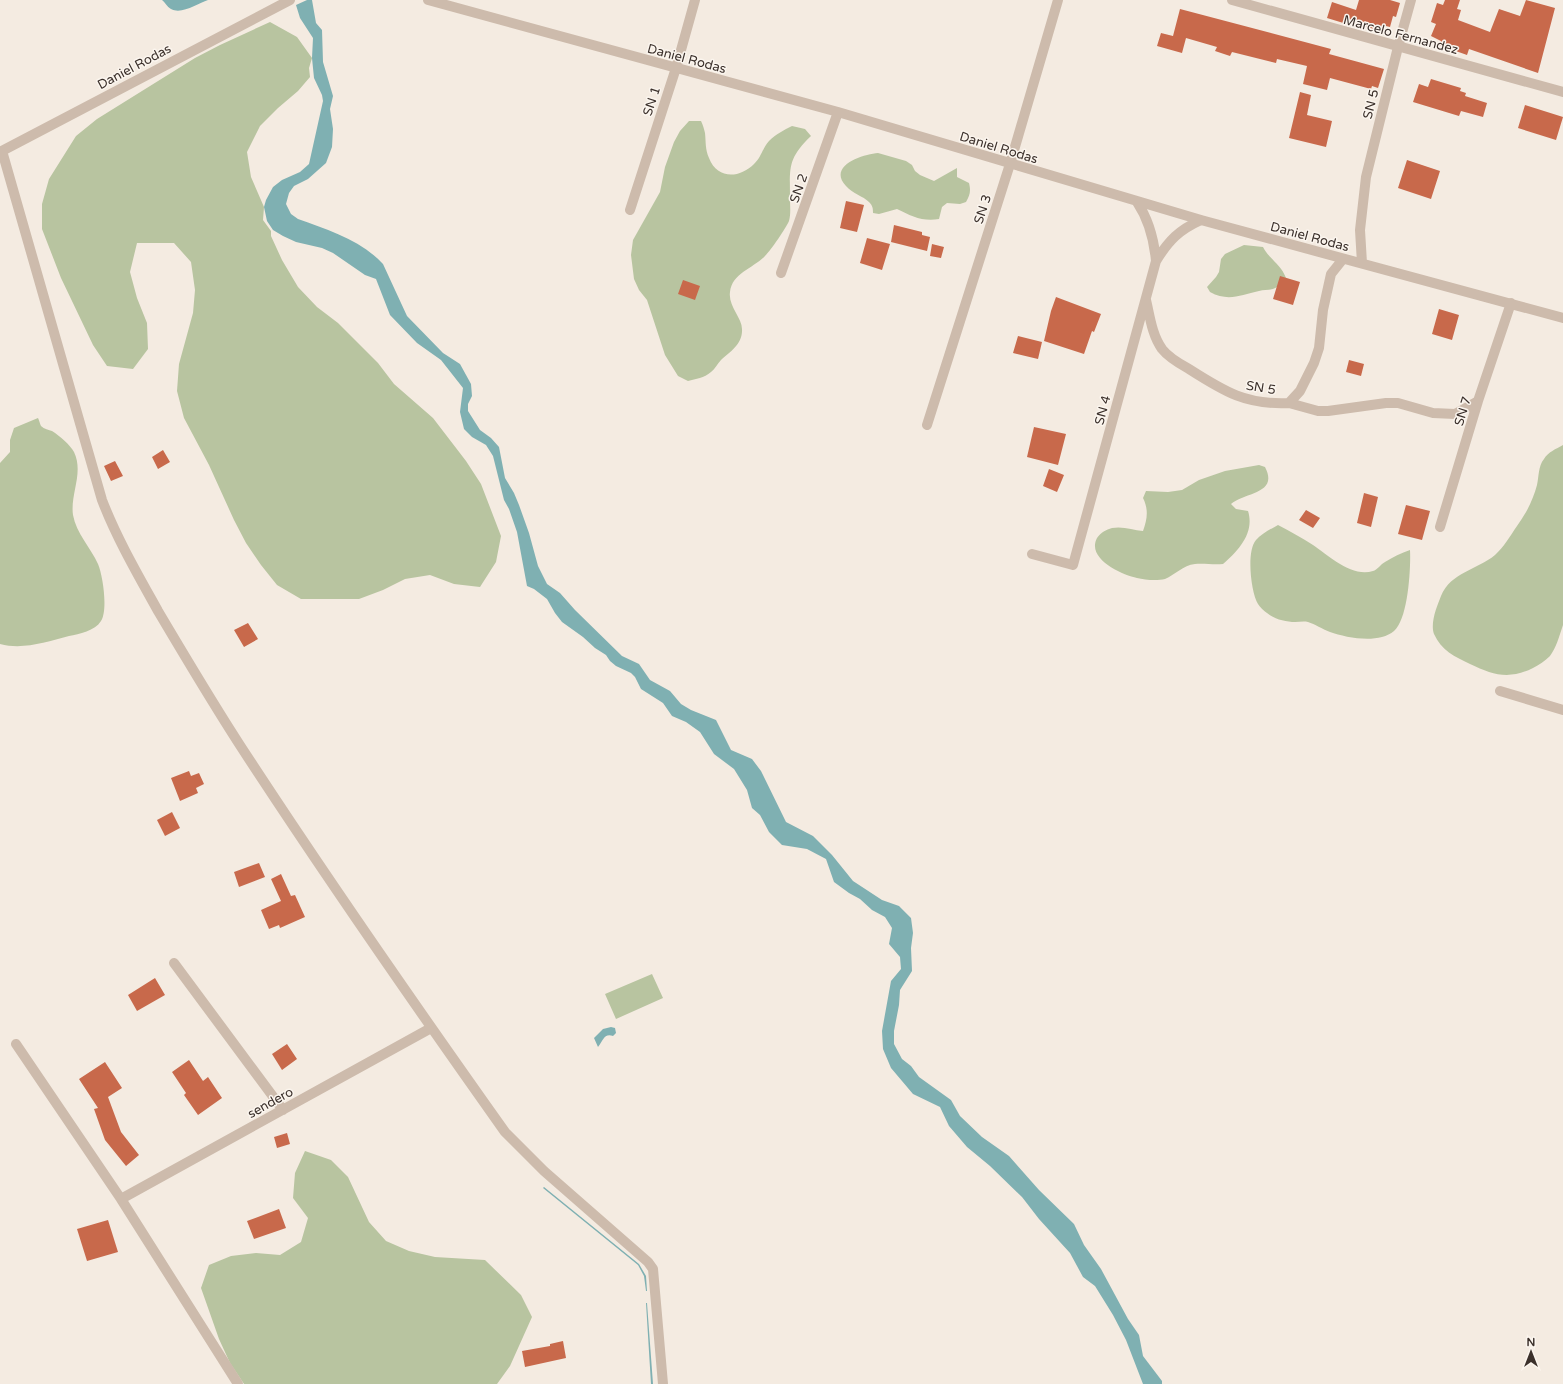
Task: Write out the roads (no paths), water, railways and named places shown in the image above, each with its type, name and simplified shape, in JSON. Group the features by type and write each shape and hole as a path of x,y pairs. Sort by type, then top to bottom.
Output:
{"street":[{"name":"Daniel Rodas","path":"1,151 290,0"},
{"name":"Daniel Rodas","path":"428,0 838,112 1201,220 1563,318"},
{"name":"SN 1","path":"630,210 676,68 695,0"},
{"name":"SN 3","path":"927,425 1010,164 1058,0"},
{"name":"Marcelo Fernandez","path":"1232,0 1563,92"},
{"name":"SN 5","path":"1362,263 1360,230 1366,177 1411,0"},
{"name":"SN 2","path":"781,273 838,112"},
{"path":"1,151 102,500 109,519 125,552 186,659 312,857 505,1132 544,1171 648,1262 653,1269 663,1384"},
{"name":"SN 4","path":"1137,202 1146,216 1155,246 1156,261"},
{"name":"SN 4","path":"1032,554 1073,566 1156,261 1164,247 1176,235 1186,227 1201,220"},
{"name":"SN 5","path":"1146,300 1156,339 1164,351 1175,360 1232,394 1251,401 1263,403 1289,403 1300,391 1314,363 1319,348 1323,310 1331,274 1343,259"},
{"name":"SN 7","path":"1440,528 1478,401 1511,303"},
{"path":"1289,403 1318,411 1328,411 1386,403 1398,403 1433,413 1455,414 1478,401"},
{"path":"1500,691 1562,707"},
{"path":"174,963 283,1110"},
{"name":"sendero","path":"121,1199 431,1028"},
{"path":"16,1044 121,1199 238,1384"}],"water":[{"path":"162,0 208,0 180,11 171,9"},
{"path":"307,0 312,0 316,23 322,30 323,62 333,96 330,109 333,129 332,147 326,163 308,179 294,186 289,193 286,204 291,214 298,219 321,227 365,248 383,264 407,316 443,353 460,364 471,384 472,396 468,404 468,411 480,430 491,438 499,447 505,478 519,505 529,533 538,566 547,584 560,593 575,610 622,656 639,664 650,680 670,691 681,704 691,710 716,720 731,750 752,759 761,771 786,822 813,836 832,855 853,881 882,900 899,906 911,918 913,933 911,948 912,971 900,990 894,1031 894,1044 902,1059 911,1066 919,1077 951,1100 960,1116 982,1137 1009,1156 1039,1190 1074,1224 1084,1245 1101,1269 1128,1319 1139,1335 1143,1356 1162,1381 1162,1384 1143,1384 1126,1340 1095,1286 1083,1277 1070,1253 1039,1219 1022,1197 990,1166 967,1147 949,1126 940,1107 913,1094 891,1068 883,1049 882,1031 891,981 901,969 900,957 889,944 892,928 885,917 872,910 860,899 834,882 826,859 807,849 782,845 769,832 760,815 752,808 747,790 734,769 714,754 700,732 686,722 672,716 663,703 641,689 635,677 631,673 616,666 606,655 562,622 547,599 534,589 527,586 517,532 509,509 504,500 493,456 486,445 472,437 464,429 460,412 463,388 441,360 417,343 390,315 376,279 365,275 333,253 322,248 296,242 283,236 273,230 267,221 264,207 273,187 282,180 300,172 309,164 323,101 322,95 314,78 312,58 313,38 300,18 296,5"},
{"path":"611,1027 615,1028 616,1033 613,1036 610,1035 604,1038 598,1047 594,1038 603,1029"},
{"path":"544,1187 639,1264 646,1276 647,1291 644,1276 638,1265 543,1188"},
{"path":"647,1303 653,1384 651,1384"}]}
